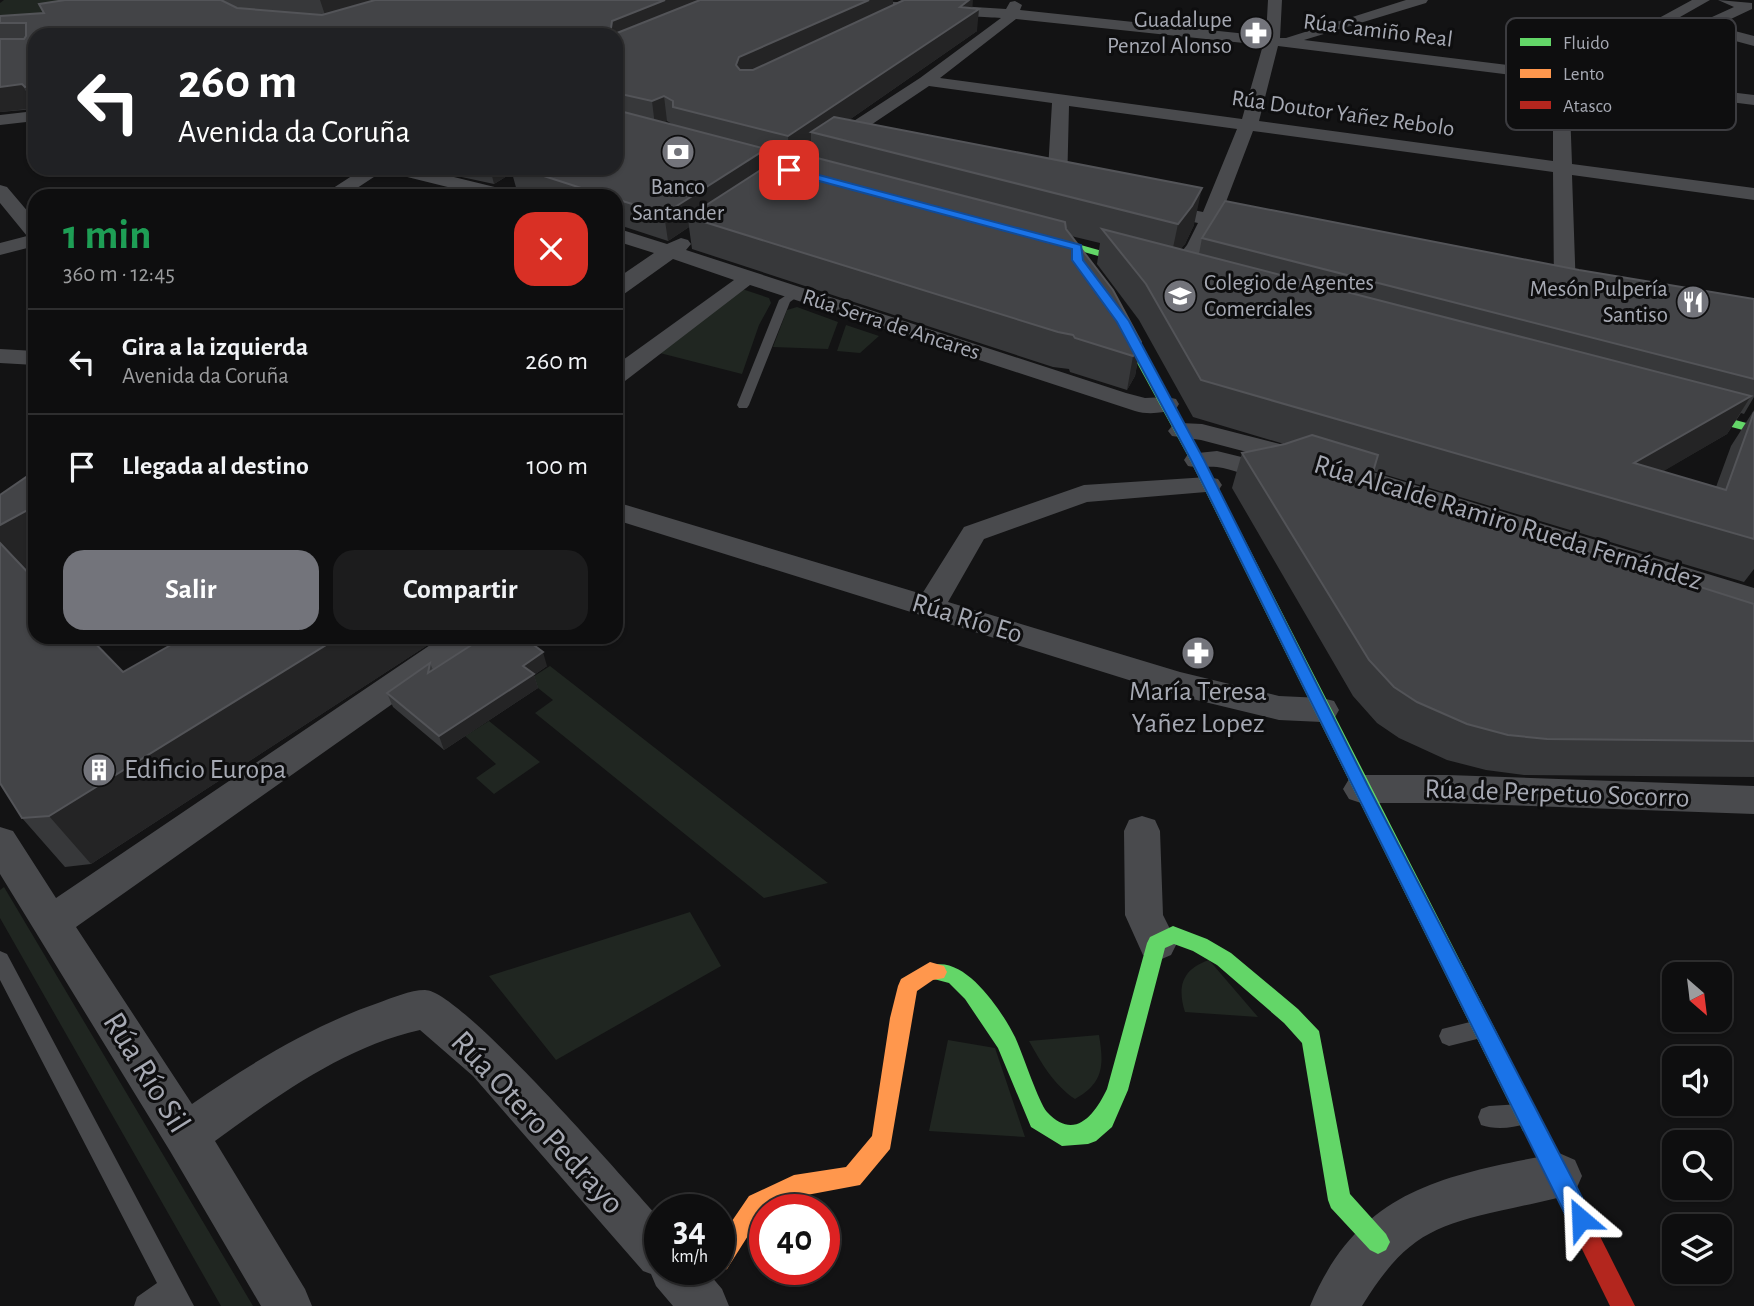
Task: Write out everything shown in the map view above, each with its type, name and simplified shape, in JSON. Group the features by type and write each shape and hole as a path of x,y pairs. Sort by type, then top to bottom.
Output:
{"street":[{"name":"Rúa Camiño Real","path":"871,0 916,8 1015,7 1046,18 1506,69"},
{"path":"1175,274 1184,265 1208,219 1242,134 1249,125 1279,42 1275,0"},
{"path":"1279,42 1421,0"},
{"path":"1666,18 1703,0"},
{"path":"1721,18 1747,5 1725,0"},
{"path":"814,155 926,81 1015,7"},
{"path":"1046,18 1057,7"},
{"path":"896,17 916,8"},
{"path":"1736,36 1754,41"},
{"name":"Rúa Doutor Yañez Rebolo","path":"926,81 1562,170 1754,194"},
{"name":"Rúa Camiño Real","path":"1736,98 1754,100"},
{"path":"1057,187 1060,100"},
{"path":"0,120 28,117"},
{"path":"1541,286 1573,293 1562,170 1562,130"},
{"path":"832,143 861,149"},
{"path":"342,189 366,175"},
{"path":"426,175 491,189"},
{"path":"509,189 522,178"},
{"path":"1034,183 1079,192"},
{"path":"0,191 28,226 0,232"},
{"path":"1131,203 1275,233"},
{"path":"1018,230 1197,280"},
{"path":"623,284 694,236"},
{"name":"Rúa Serra de Ancares","path":"623,237 1117,398 1144,406 1167,404"},
{"path":"0,249 28,242"},
{"path":"1078,248 1075,253 1083,266"},
{"path":"623,371 739,285"},
{"path":"1107,299 1123,321 1203,473 1623,1306"},
{"path":"0,356 28,358"},
{"path":"1661,404 1754,429"},
{"name":"Rúa Alcalde Ramiro Rueda Fernández","path":"1181,431 1202,432 1271,450 1754,599 1750,613 1738,618 1251,466 1217,459 1203,473"},
{"path":"929,608 974,533 1084,494 1203,473"},
{"name":"Rúa Río Eo","path":"623,521 929,608 1180,684 1279,708 1322,710"},
{"path":"52,922 456,644"},
{"name":"Rúa de Perpetuo Socorro","path":"1361,789 1462,789 1754,800"},
{"path":"735,1234 757,1204 794,1186 852,1177 882,1141 900,1018 908,986 930,971 954,975 972,992 1006,1041 1039,1119 1062,1135 1088,1133 1104,1119 1117,1090 1157,943 1144,915 1142,831"},
{"name":"Rúa Río Sil","path":"0,842 186,1135 288,1306"},
{"path":"1157,943 1173,934 1192,939 1222,954 1296,1019 1312,1038 1339,1200 1378,1242"},
{"name":"Rúa Otero Pedrayo","path":"186,1135 225,1107 310,1054 397,1013 426,1009 488,1062 644,1236"},
{"path":"1334,1306 1378,1242 1409,1218 1497,1186 1559,1176"}],"lane":[{"path":"743,405 785,300 795,294"},
{"path":"0,960 177,1297 146,1306"},
{"path":"1449,1036 1484,1029"},
{"path":"1489,1117 1528,1114"}],"shaded area":[{"path":"4,0 69,0 46,19 0,25 0,3"},
{"path":"742,289 769,298 771,303 759,325 742,374 652,351"},
{"path":"797,307 838,322 828,349 773,347 787,310"},
{"path":"846,325 879,336 860,353 837,351"},
{"path":"550,666 828,883 764,898 535,713 553,700 528,680"},
{"path":"489,721 540,762 494,794 476,778 496,764 465,736"},
{"path":"4,887 253,1306 221,1306 0,918 0,890"},
{"path":"690,912 721,966 556,1060 489,976"},
{"path":"1209,960 1258,1017 1185,1012 1182,995 1184,980 1193,968"},
{"path":"1099,1035 1101,1064 1097,1080 1075,1099 1054,1080 1029,1041"},
{"path":"948,1040 995,1048 1025,1137 929,1131"}],"building":[{"path":"65,0 221,0 237,8 322,15 375,0 665,0 612,21 611,28 28,28 28,87 22,84 0,87 0,39 24,39 26,23 0,23 0,16 44,13 39,4"},
{"path":"700,0 869,0 739,57 736,65 740,70 753,70 904,0 969,0 960,7 979,9 788,136 673,107 673,101 664,96 652,101 623,95 623,31"},
{"path":"623,112 766,149 664,214 623,201 623,189 584,189 541,175 623,175"},
{"path":"834,117 1202,188 1178,224 811,132"},
{"path":"790,151 1065,222 1066,229 1113,290 1141,342 1133,356 1075,338 1073,335 688,217"},
{"path":"1225,201 1579,270 1754,299 1754,379 1202,238"},
{"path":"1102,229 1751,396 1634,463 1726,490 1754,412 1754,539 1201,380 1146,284"},
{"path":"1312,435 1378,455 1370,482 1754,604 1754,741 1547,739 1508,735 1467,724 1417,702 1394,687 1369,660 1242,453"},
{"path":"28,476 28,510 0,525 0,495"},
{"path":"0,543 28,573 28,644 96,644 123,672 173,644 328,644 49,816 22,818 0,783"},
{"path":"473,644 532,644 543,652 523,666 534,674 439,736 387,693 430,663 428,673"}],"traffic: fast":[{"path":"1031,234 1148,267"},
{"path":"1113,308 1197,460 1531,1123"},
{"path":"1683,410 1754,429"},
{"path":"937,972 954,975 972,992 1006,1041 1039,1119 1062,1135 1088,1133 1104,1119 1117,1090 1157,943 1173,935 1200,945 1224,959 1291,1016 1312,1038 1339,1200 1378,1242"}],"traffic: slow":[{"path":"735,1237 757,1204 794,1186 852,1177 882,1141 900,1018 908,986 930,971 937,972"}],"traffic: jam":[{"path":"1531,1123 1623,1306"}],"place":[{"name":"Guadalupe Penzol Alonso","path":"1256,33"},
{"name":"Banco Santander","path":"678,152"},
{"name":"Colegio de Agentes Comerciales","path":"1180,296"},
{"name":"Mesón Pulpería Santiso","path":"1693,302"},
{"name":"María Teresa Yañez Lopez","path":"1198,653"},
{"name":"Edificio Europa","path":"99,770"}],"route":[{"path":"789,170 1078,248 1075,253 1077,260 1123,321 1154,383 1198,460 1208,485 1361,789 1581,1219"}]}
